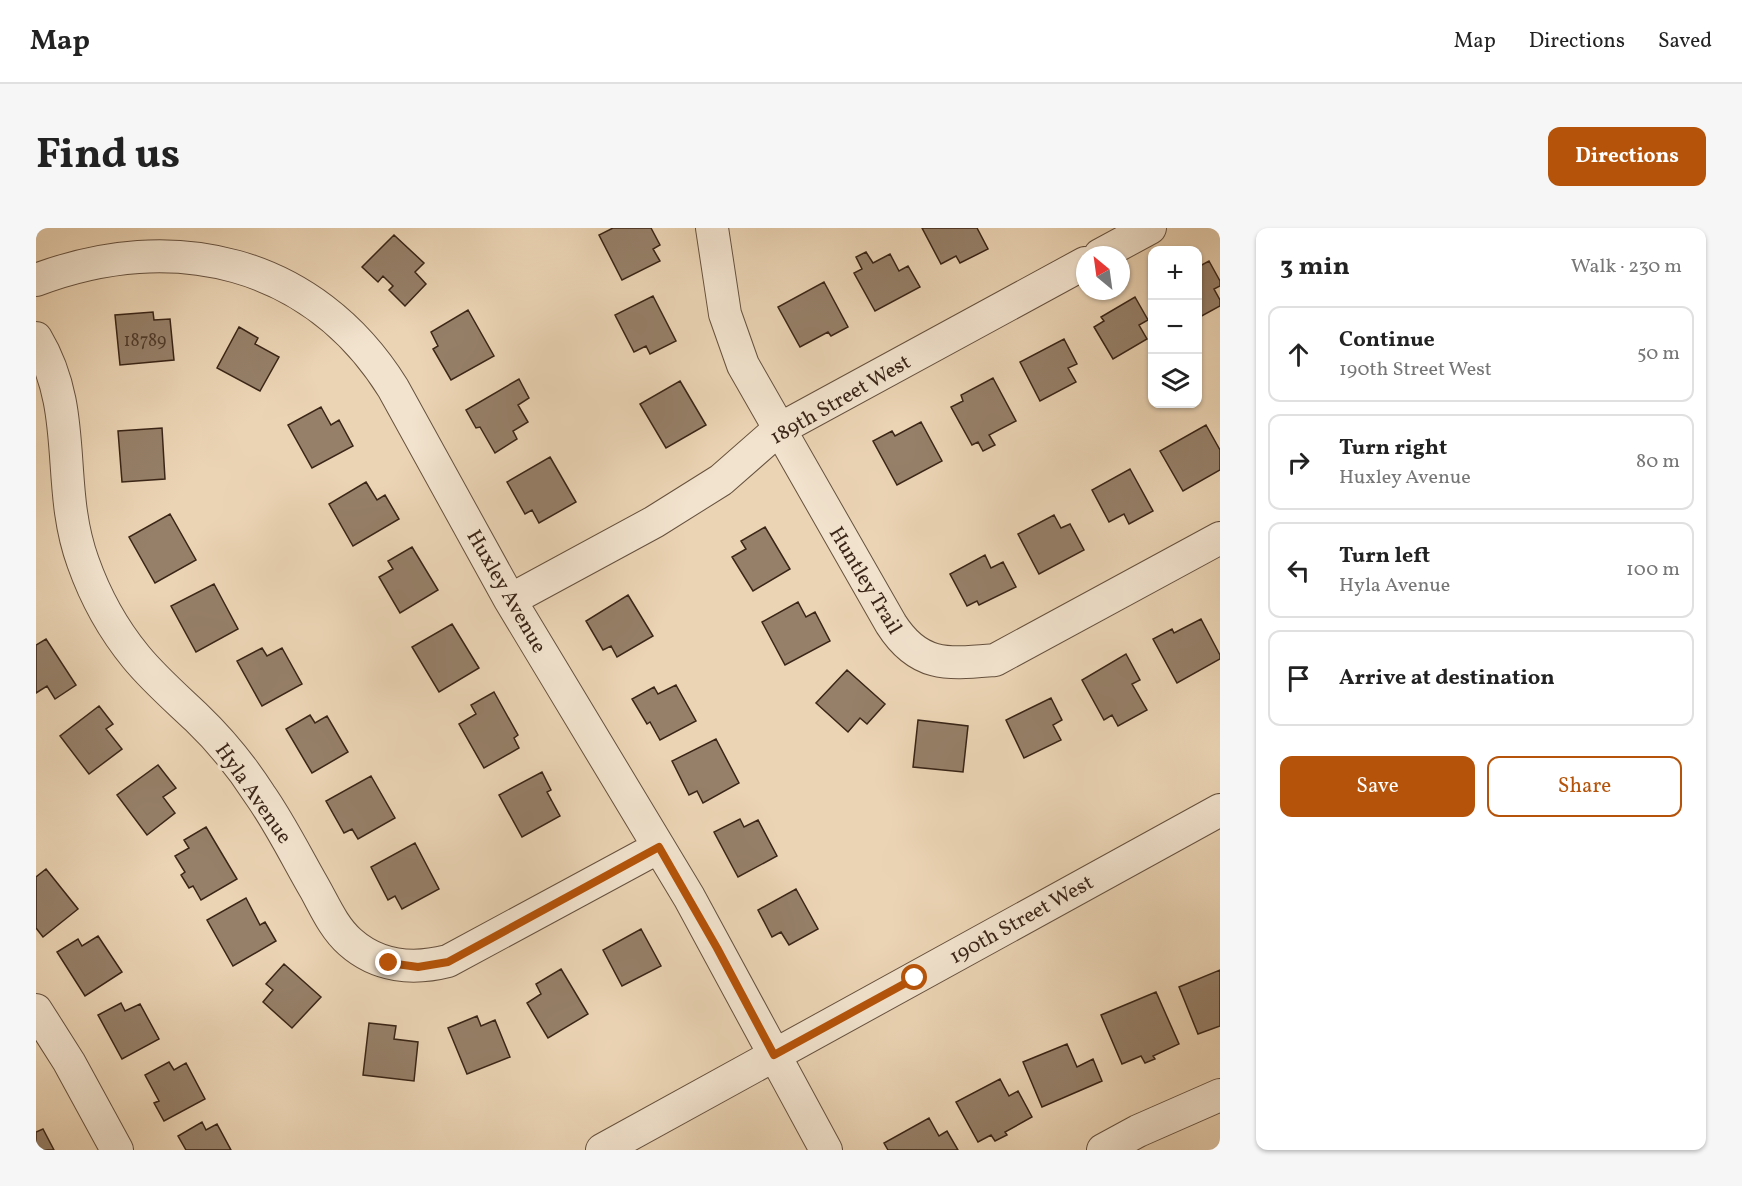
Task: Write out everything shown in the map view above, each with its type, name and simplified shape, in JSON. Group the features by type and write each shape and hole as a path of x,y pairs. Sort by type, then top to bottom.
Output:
{"street":[{"name":"Huntley Trail","path":"712,228 725,314 743,365 778,430 902,642 922,656 952,663 995,660 1220,538"},
{"path":"1117,246 1150,228"},
{"name":"Huxley Avenue","path":"36,280 71,265 102,256 151,250 223,258 276,278 311,298 349,330 380,367 510,600 700,918 826,1150"},
{"name":"189th Street West","path":"510,600 654,522 722,480 778,430 1076,268"},
{"name":"Hyla Avenue","path":"36,338 50,366 62,408 66,430 67,480 75,534 86,569 105,611 136,657 198,719 242,769 278,824 331,918 350,942 375,958 389,963 418,967 448,962 659,847"},
{"name":"190th Street West","path":"602,1150 1220,810"},
{"path":"36,1010 69,1062 117,1150"},
{"path":"1103,1150 1138,1131 1220,1095"}],"building":[{"path":"613,228 651,228 660,245 653,249 660,261 622,280 599,235"},
{"path":"922,228 977,228 988,249 960,263 956,256 941,264"},
{"path":"394,235 424,263 415,272 426,284 405,306 389,290 393,286 383,276 378,282 362,267"},
{"path":"866,252 873,263 890,254 899,271 908,266 920,287 875,311 854,273 862,269 856,257"},
{"path":"1209,261 1220,281 1220,286 1214,289 1220,300 1220,306 1202,316 1202,300 1202,265"},
{"path":"824,282 848,327 831,336 828,332 800,347 778,307"},
{"path":"653,296 676,341 650,354 646,346 634,352 615,315"},
{"path":"1135,297 1148,320 1139,325 1147,339 1113,359 1094,327 1104,321 1101,317"},
{"path":"468,310 494,356 451,380 433,349 438,346 431,332"},
{"path":"153,312 154,320 170,319 174,360 120,365 115,315"},
{"path":"239,327 258,338 255,344 279,357 260,391 217,368"},
{"path":"1064,339 1077,364 1068,368 1076,382 1040,401 1020,362"},
{"path":"993,378 1016,421 989,435 995,445 983,451 978,442 972,445 951,407 963,401 961,395"},
{"path":"519,379 529,398 518,405 528,422 513,431 517,439 495,453 480,427 476,428 466,410"},
{"path":"680,381 706,425 666,448 640,404"},
{"path":"321,407 331,425 339,420 353,446 312,468 288,425"},
{"path":"921,422 942,461 897,485 873,441 892,431 895,436"},
{"path":"1206,425 1220,450 1220,470 1183,491 1160,451"},
{"path":"162,428 165,479 122,482 118,431"},
{"path":"550,457 576,502 539,523 532,510 525,514 507,482"},
{"path":"1130,469 1153,511 1129,524 1124,514 1109,522 1092,490"},
{"path":"366,482 377,500 385,495 399,519 353,546 329,504"},
{"path":"170,514 196,560 155,583 129,537"},
{"path":"1054,515 1061,528 1070,524 1084,550 1039,574 1018,534"},
{"path":"765,527 790,569 753,591 732,557 746,549 741,541"},
{"path":"412,547 438,590 400,613 379,577 393,569 388,561"},
{"path":"985,555 991,568 1003,562 1016,587 979,605 977,601 967,606 950,574"},
{"path":"214,584 238,629 196,652 171,606"},
{"path":"628,595 653,636 617,657 611,646 603,650 586,621"},
{"path":"798,602 806,617 815,612 830,641 785,665 762,622"},
{"path":"1201,619 1220,659 1177,683 1153,639 1172,629 1174,633"},
{"path":"452,624 479,668 439,692 412,647"},
{"path":"46,639 76,685 55,699 47,686 36,693 36,645"},
{"path":"262,648 267,656 282,648 302,684 262,706 237,661"},
{"path":"1126,654 1140,680 1132,684 1147,710 1118,726 1112,715 1104,720 1082,680"},
{"path":"847,670 885,704 867,724 860,718 848,732 816,703"},
{"path":"676,685 696,721 660,740 650,722 647,724 632,699 654,687 658,694"},
{"path":"494,692 518,735 514,738 519,748 484,768 459,724 476,714 471,705"},
{"path":"1051,698 1062,720 1053,725 1061,740 1024,758 1006,720"},
{"path":"99,706 113,724 106,729 122,749 89,774 60,736"},
{"path":"310,715 315,723 327,716 348,752 312,773 286,729"},
{"path":"918,720 968,726 963,772 913,767"},
{"path":"716,739 739,783 703,803 697,791 689,795 672,761"},
{"path":"158,765 176,788 163,797 175,813 147,835 117,795"},
{"path":"542,772 551,790 547,792 560,816 522,837 499,795"},
{"path":"371,776 395,818 358,839 352,829 344,833 326,801"},
{"path":"740,819 744,827 758,820 777,856 738,877 714,832"},
{"path":"206,827 237,879 201,900 193,886 189,888 181,875 185,872 175,856 189,848 184,840"},
{"path":"415,843 439,889 402,909 395,896 388,900 371,867"},
{"path":"46,869 78,909 43,937 36,928 36,877"},
{"path":"796,889 818,929 789,945 781,932 772,937 758,910"},
{"path":"246,898 260,925 265,922 276,941 233,966 207,920"},
{"path":"641,929 661,966 622,986 603,950"},
{"path":"98,936 122,972 85,996 57,952 78,939 82,946"},
{"path":"284,964 321,997 292,1028 263,1002 273,990 266,984"},
{"path":"561,969 588,1014 548,1038 527,1003 541,994 536,984"},
{"path":"1220,970 1220,1026 1198,1034 1179,987"},
{"path":"1156,992 1179,1044 1153,1056 1155,1059 1145,1063 1141,1056 1122,1064 1101,1015"},
{"path":"121,1003 125,1011 140,1004 159,1039 122,1059 98,1015"},
{"path":"477,1016 481,1026 495,1020 510,1057 467,1074 448,1028"},
{"path":"369,1023 396,1026 394,1039 418,1042 414,1081 363,1075"},
{"path":"1067,1044 1077,1067 1093,1059 1102,1081 1042,1107 1023,1062"},
{"path":"169,1062 174,1070 186,1063 205,1099 164,1121 154,1103 159,1101 145,1075"},
{"path":"1000,1079 1009,1096 1018,1091 1032,1117 1005,1132 1007,1135 995,1141 991,1135 978,1142 956,1102"},
{"path":"929,1118 939,1136 947,1131 958,1150 888,1150 884,1143"},
{"path":"202,1122 206,1130 217,1124 231,1150 186,1150 178,1136"},
{"path":"43,1129 54,1150 36,1150 36,1132"}],"route":[{"path":"389,963 418,967 448,962 659,847 689,897 774,1055 915,978"}]}
